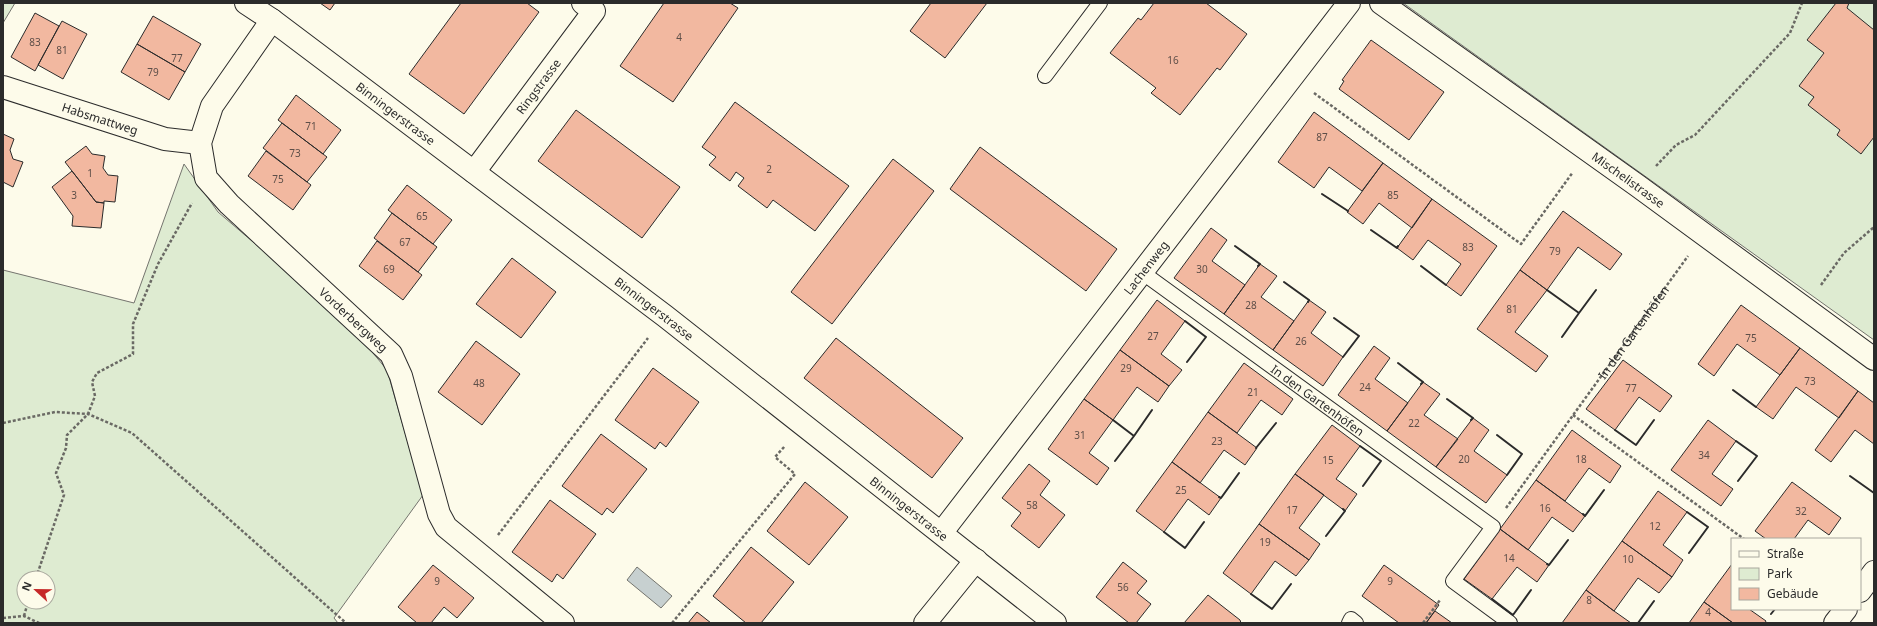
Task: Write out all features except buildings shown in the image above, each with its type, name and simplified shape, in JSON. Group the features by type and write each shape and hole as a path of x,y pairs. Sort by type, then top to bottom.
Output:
{"street":[{"name":"Binningerstrasse","path":"246,3 272,20 665,316 942,532 1055,623"},
{"name":"Ringstrasse","path":"474,172 594,11 583,3"},
{"name":"Lachenweg","path":"942,532 1350,3"},
{"name":"Mischelistrasse","path":"1381,3 1638,186 1874,360"},
{"path":"206,178 200,143 212,106 272,20"},
{"name":"Habsmattweg","path":"3,87 165,139 200,143"},
{"name":"Vorderbergweg","path":"206,178 229,204 391,354 401,376 439,514 446,527 563,623"},
{"path":"925,623 976,560"},
{"path":"1861,589 1874,572"},
{"path":"1835,623 1845,610"}],"lane":[{"path":"1045,76 1100,3"},
{"name":"In den Gartenhöfen","path":"1143,273 1492,527"},
{"path":"1492,527 1453,581 1510,623"},
{"path":"1349,623 1351,620 1356,623"}],"path":[{"path":"1638,186 1676,145 1695,135 1790,33 1802,3"},
{"path":"1293,77 1521,244 1589,151"},
{"path":"39,570 64,495 56,473 66,448 67,436 88,414 95,396 92,382 97,373 133,354 133,324 158,264 206,178"},
{"path":"1804,308 1844,253 1874,227"},
{"name":"In den Gartenhöfen","path":"1492,527 1704,234"},
{"path":"482,556 665,316"},
{"path":"3,423 55,412 88,414 132,433 346,623"},
{"path":"1573,415 1743,538"},
{"path":"672,623 795,474 776,457 803,424"},
{"path":"1423,623 1453,581"},
{"path":"24,616 26,610"},
{"path":"3,618 24,616 39,623"}],"green space":[{"path":"3,3 15,3 3,23"},
{"path":"1403,3 1874,3 1874,340"},
{"path":"184,164 218,212 350,325 387,370 423,495 334,618 338,623 3,623 3,270 134,303"}],"shaded area":[{"path":"637,567 672,596 661,608 627,580"}],"wall":[{"path":"1322,194 1348,211"},
{"path":"1371,230 1397,248 1398,246"},
{"path":"1235,246 1260,264 1258,266"},
{"path":"1421,266 1446,285"},
{"path":"1284,282 1309,300 1308,302"},
{"path":"1547,290 1579,313 1596,290"},
{"path":"1562,337 1579,313"},
{"path":"1334,318 1359,336 1343,357"},
{"path":"1185,321 1206,337 1187,362"},
{"path":"1398,363 1423,382 1421,384"},
{"path":"1733,390 1756,407"},
{"path":"1447,399 1473,418 1471,420"},
{"path":"1134,436 1152,410"},
{"path":"1113,420 1134,436 1115,461"},
{"path":"1615,430 1636,445 1654,420"},
{"path":"1256,448 1276,423"},
{"path":"1497,435 1522,454 1507,475"},
{"path":"1736,441 1757,456 1738,481"},
{"path":"1360,446 1381,461 1363,486"},
{"path":"1219,497 1221,498 1239,473"},
{"path":"1850,476 1874,493"},
{"path":"1583,514 1585,516 1604,490"},
{"path":"1326,536 1345,511 1343,509"},
{"path":"1687,512 1708,527 1689,553"},
{"path":"1164,532 1185,548 1204,522"},
{"path":"1547,564 1549,565 1568,540"},
{"path":"1251,594 1272,609 1291,584"},
{"path":"1492,599 1513,615 1531,590"},
{"path":"1638,623 1654,601"},
{"path":"1771,614 1774,610"}]}
